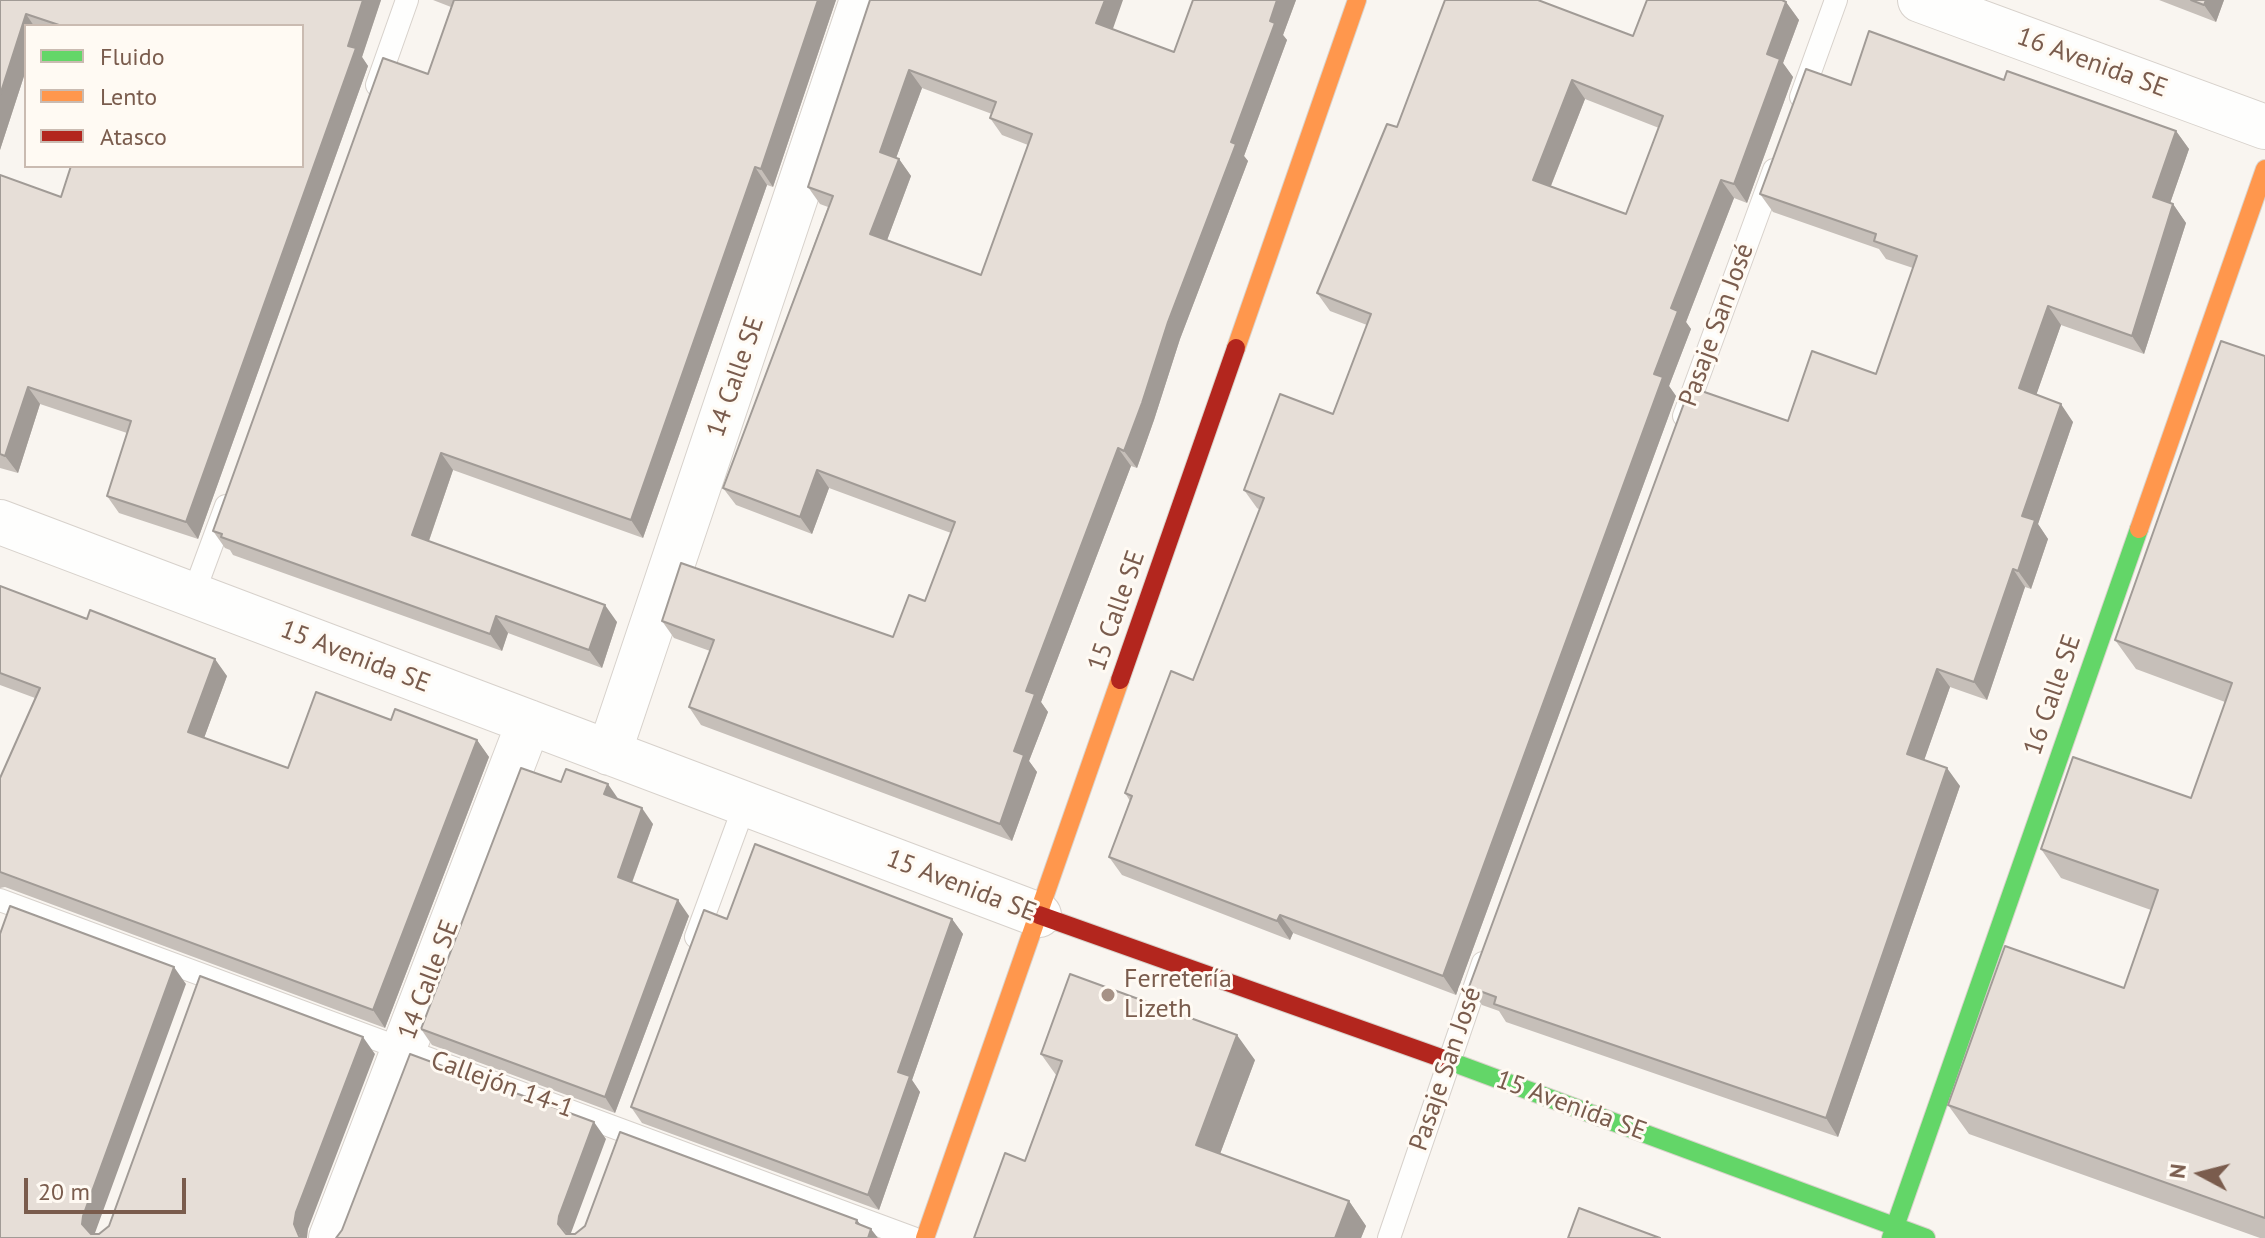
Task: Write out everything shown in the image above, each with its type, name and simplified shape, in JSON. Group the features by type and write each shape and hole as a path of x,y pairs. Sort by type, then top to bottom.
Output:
{"street":[{"name":"14 Calle SE","path":"609,753 862,0"},
{"name":"15 Calle SE","path":"925,1238 1357,0"},
{"name":"16 Avenida SE","path":"1920,0 2265,127"},
{"name":"16 Calle SE","path":"1893,1232 2265,169"},
{"name":"15 Avenida SE","path":"0,522 1039,915 1447,1060 1893,1232 1926,1238"},
{"name":"14 Calle SE","path":"331,1238 529,722"}],"lane":[{"path":"370,104 407,0"},
{"path":"1792,119 1836,0"},
{"name":"Pasaje San José","path":"1677,433 1781,149"},
{"path":"193,595 231,491"},
{"path":"690,952 745,804"},
{"name":"Callejón 14-1","path":"0,900 201,983 627,1123 913,1238"},
{"name":"Pasaje San José","path":"1389,1238 1447,1060 1491,941"},
{"path":"614,1157 627,1123"}],"building":[{"path":"0,0 363,0 348,46 356,48 186,522 107,496 131,421 28,387 5,456 0,454 0,175 61,197 70,168 304,168 304,24 56,24 26,14 0,95"},
{"path":"454,0 818,0 761,169 755,167 631,520 441,453 412,535 605,605 589,650 496,616 490,634 221,537 222,534 213,531 383,58 428,74"},
{"path":"870,0 1105,0 1096,23 1174,52 1193,0 1277,0 1270,21 1275,23 1231,142 1236,144 1168,322 1142,403 1124,451 1118,448 1026,691 1035,694 1014,751 1024,755 1000,824 689,707 714,640 662,621 681,563 893,637 909,595 925,601 955,522 817,470 800,517 723,488 833,196 808,187","holes":["909,70 996,102 990,118 1032,134 981,275 870,234 899,159 880,152"]},
{"path":"1445,0 1538,0 1633,36 1647,0 1786,2 1767,54 1780,59 1734,184 1721,180 1671,308 1678,311 1654,374 1663,377 1443,976 1280,915 1277,921 1109,857 1132,796 1125,793 1171,671 1193,680 1264,498 1244,490 1280,394 1333,414 1371,314 1317,293 1387,124 1397,127","holes":["1572,80 1663,116 1626,214 1533,180"]},
{"path":"1869,31 2004,80 2007,71 2176,131 2153,197 2173,204 2132,336 2048,306 2019,388 2061,404 2022,516 2035,520 2018,571 2013,569 1974,682 1937,669 1907,754 1947,768 1826,1118 1494,1004 1496,997 1469,987 1690,387 1788,421 1812,351 1876,374 1917,256 1874,241 1876,234 1760,194 1806,69 1851,85"},
{"path":"2221,341 2265,356 2265,1218 1948,1105 2005,946 2124,988 2158,890 2041,849 2073,757 2191,798 2232,683 2115,640"},
{"path":"0,586 87,619 90,610 215,659 188,732 288,768 316,692 391,720 395,709 477,740 373,1010 0,872 0,778 40,688 0,673"},
{"path":"521,768 561,782 566,769 608,784 604,794 642,808 618,877 678,900 605,1097 421,1029"},
{"path":"755,844 952,919 898,1072 910,1076 868,1195 631,1107 704,910 727,919"},
{"path":"10,906 174,967 83,1216 82,1224 91,1234 99,1234 109,1226 200,976 363,1037 296,1212 294,1224 302,1238 0,1238 0,934"},
{"path":"1070,974 1237,1035 1196,1145 1349,1201 1335,1238 974,1238 1005,1153 1025,1161 1062,1061 1041,1054"},
{"path":"410,1054 594,1122 559,1216 558,1224 566,1234 575,1234 585,1226 620,1132 857,1220 856,1223 871,1229 868,1238 336,1238 342,1230"},
{"path":"1579,1208 1660,1238 1568,1238"}],"traffic: fast":[{"path":"1891,1238 2139,529"},
{"path":"1441,1058 1926,1238"}],"traffic: slow":[{"path":"1236,348 1357,0"},
{"path":"2139,529 2265,169"},
{"path":"925,1238 1120,680"}],"traffic: jam":[{"path":"1120,680 1236,348"},
{"path":"1039,915 1441,1058"}],"place":[{"name":"Ferretería Lizeth","path":"1108,995"}]}
